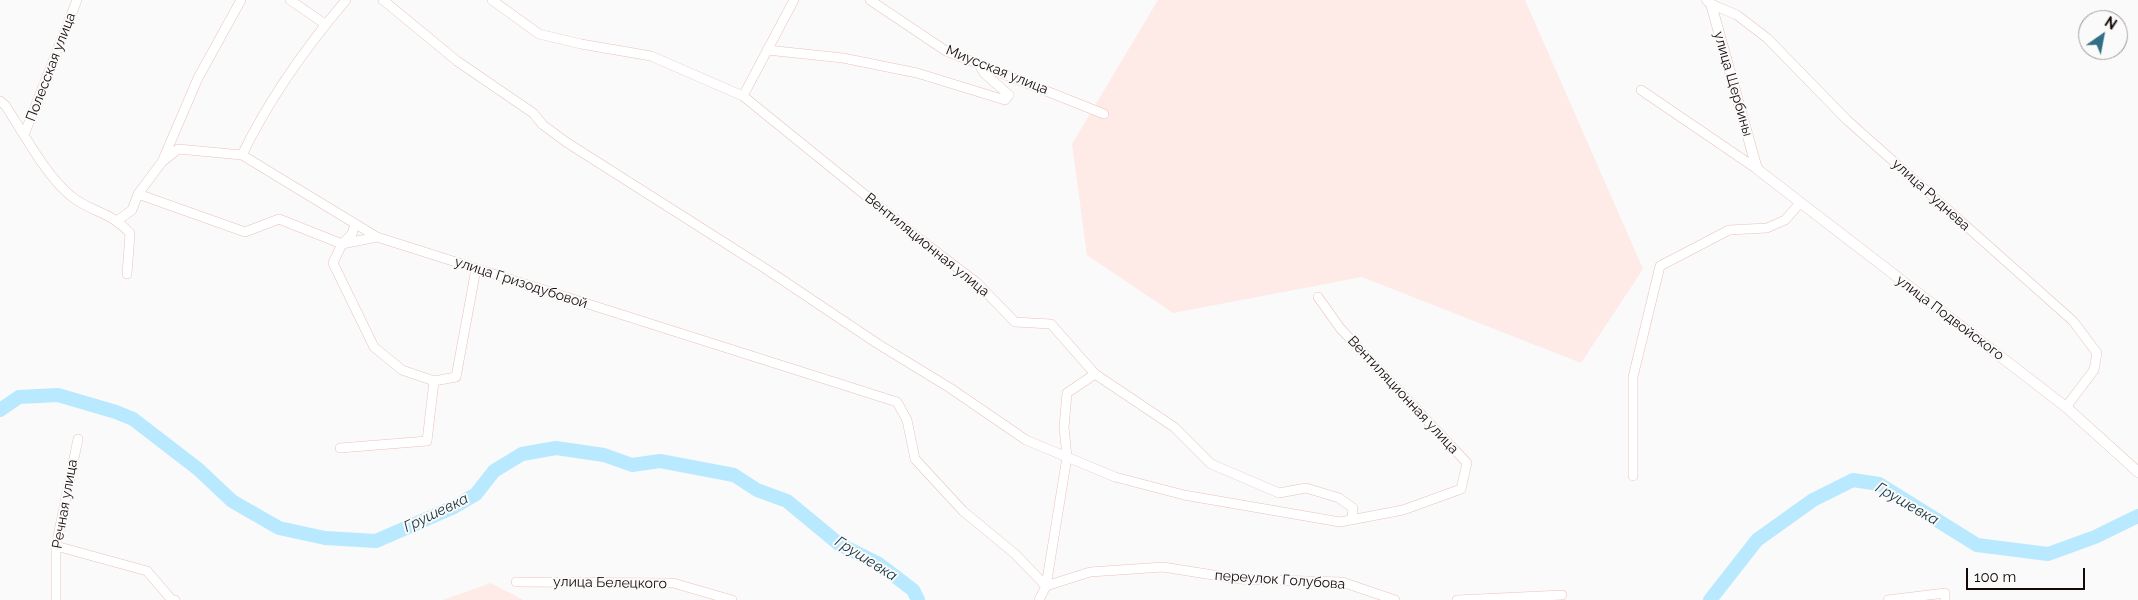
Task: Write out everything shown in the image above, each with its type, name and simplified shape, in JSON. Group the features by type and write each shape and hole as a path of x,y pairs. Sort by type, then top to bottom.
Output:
{"street":[{"name":"Полесская улица","path":"24,134 77,0"},
{"path":"118,220 132,210 138,194 162,162 198,78 241,0"},
{"path":"290,0 325,24"},
{"path":"242,155 260,117 325,24 346,0"},
{"path":"383,0 457,61 533,113 543,125 566,142 742,254 878,344 950,388 1026,440 1115,477 1184,495 1340,522 1352,519"},
{"name":"Вентиляционная улица","path":"494,0 539,34 581,44 651,56 743,96 976,282 1015,322 1051,324 1095,374 1174,428 1212,464 1279,493 1306,488 1339,498 1353,508 1352,519 1403,510 1461,489 1467,463 1340,328 1318,297"},
{"path":"743,96 794,0"},
{"name":"Миусская улица","path":"870,0 946,51 1104,114"},
{"name":"улица Щербины","path":"1709,2 1757,169"},
{"name":"улица Руднева","path":"1709,2 1737,15 1766,38 1847,120 2073,321 2097,353 2094,370 2066,406"},
{"path":"767,50 843,58 917,73 1005,100 1009,95 984,73 979,64"},
{"path":"1641,90 1757,169"},
{"path":"0,101 5,105 43,164 71,196 118,220 130,232 127,274"},
{"name":"улица Гризодубовой","path":"162,162 178,149 242,155 377,238 897,402 907,420 915,459 963,511 1015,554 1046,586"},
{"name":"улица Подвойского","path":"1757,169 2066,406 2138,472"},
{"path":"138,194 245,232 279,219 342,244 377,238"},
{"path":"1633,476 1633,377 1660,266 1729,230 1767,228 1785,220 1800,203"},
{"path":"355,224 352,234 342,244 333,264 374,347 402,370 434,381 456,377 476,269"},
{"path":"1039,600 1046,586 1067,457 1064,427 1067,393 1095,374"},
{"path":"340,448 427,441 434,381"},
{"name":"Речная улица","path":"56,600 56,546 78,439"},
{"path":"56,546 147,571 171,599 175,600"},
{"name":"переулок Голубова","path":"1046,586 1090,572 1163,567 1238,579 1342,582 1395,600"},
{"name":"улица Белецкого","path":"516,582 673,583 732,600"},
{"path":"1457,600 1562,595"},
{"path":"1888,600 1945,596"}],"shaded area":[{"path":"1158,0 1525,0 1643,269 1581,363 1362,277 1173,313 1087,255 1072,144"},
{"path":"491,583 523,600 443,600"}],"waterway":[{"name":"Грушевка","path":"0,410 19,397 58,395 116,412 133,419 198,469 232,501 279,528 325,538 376,541 454,507 476,494 494,471 522,454 556,448 604,455 632,465 660,461 734,475 757,490 787,501 839,544 879,564 913,590 918,600"},
{"name":"Грушевка","path":"1710,600 1757,540 1813,500 1853,480 1879,484 1977,545 2048,554 2095,537 2138,516"}]}
